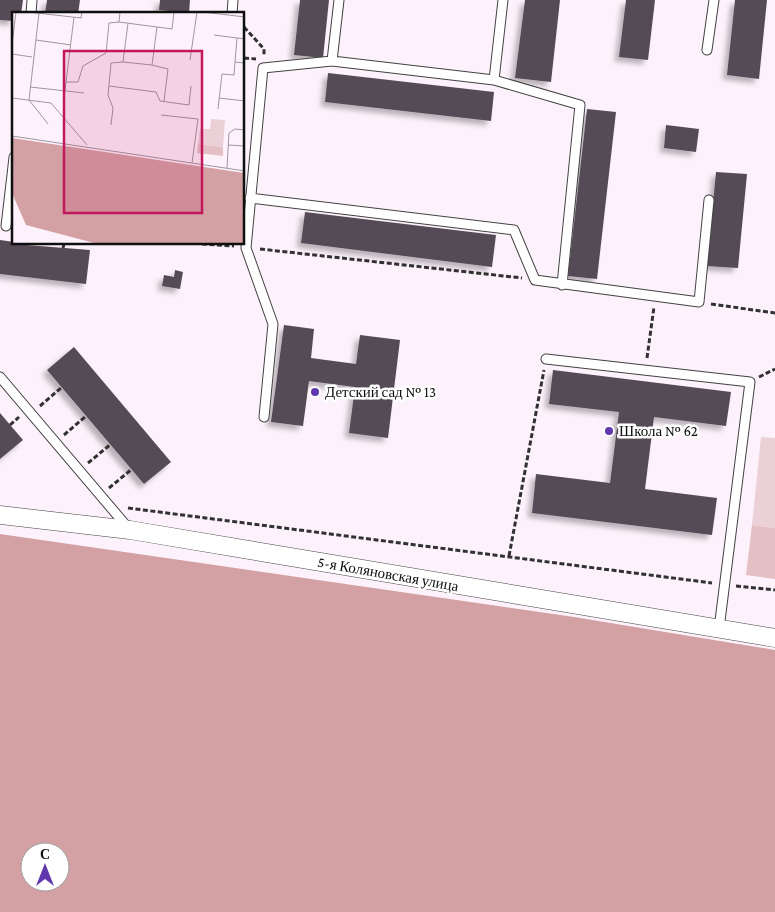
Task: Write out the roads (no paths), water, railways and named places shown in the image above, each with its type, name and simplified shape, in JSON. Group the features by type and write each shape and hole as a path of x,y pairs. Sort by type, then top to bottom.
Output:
{"street":[{"name":"5-я Коляновская улица","path":"0,515 130,530 775,638"}],"lane":[{"path":"332,61 339,0"},
{"path":"494,80 503,0"},
{"path":"707,50 714,0"},
{"path":"264,418 273,324 246,248 263,68 332,61 494,80 580,105 562,285"},
{"path":"6,226 12,182"},
{"path":"250,198 514,230 535,280 699,302 709,200"},
{"path":"546,359 750,382 718,629"},
{"path":"0,377 130,530"}],"place":[{"name":"Детский сад № 13","path":"315,392"},
{"name":"Школа № 62","path":"609,431"}]}
